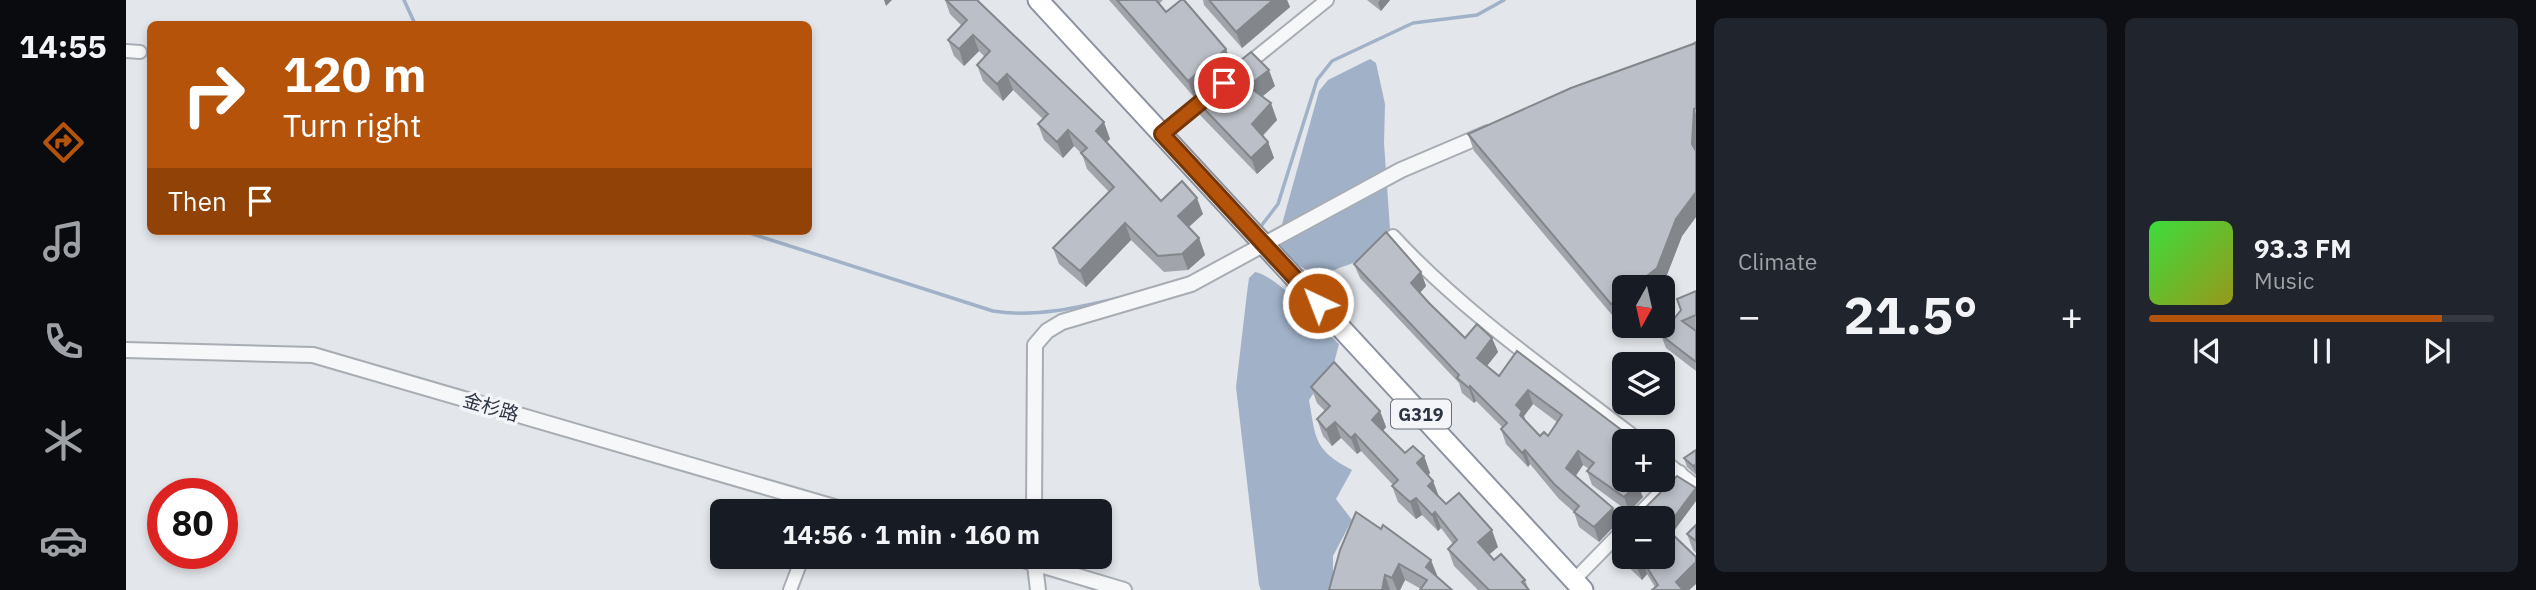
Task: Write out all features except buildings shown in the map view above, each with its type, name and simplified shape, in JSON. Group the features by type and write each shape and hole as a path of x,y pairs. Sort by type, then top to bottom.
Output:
{"highway":[{"name":"G319","path":"1038,0 1579,585"}],"street":[{"path":"1162,134 1327,0"},
{"path":"126,51 140,52"},
{"path":"1034,499 1035,345 1047,331 1062,323 1191,284 1258,237 1401,170 1500,128"},
{"path":"1393,236 1420,266 1625,429"},
{"name":"金杉路","path":"126,350 313,355 792,499"},
{"path":"1675,469 1696,486"},
{"path":"1646,506 1679,472"},
{"path":"1579,585 1612,544"},
{"path":"790,590 798,569"},
{"path":"1035,569 1038,590"},
{"path":"1061,569 1124,590"}],"water":[{"path":"1370,59 1376,63 1385,104 1384,143 1390,229 1366,255 1322,278 1288,260 1279,246 1282,224 1319,91 1328,80"},
{"path":"1255,272 1287,292 1339,344 1334,363 1309,400 1319,442 1330,456 1352,470 1336,499 1352,520 1333,556 1333,590 1261,590 1259,585 1236,387 1249,278"}],"waterway":[{"path":"404,0 414,21"},
{"path":"1258,230 1278,204 1317,80 1332,61 1413,23 1477,15 1504,0"},
{"path":"756,235 993,311 1042,312 1123,297"}],"route":[{"path":"1224,83 1162,134 1318,303"}]}
